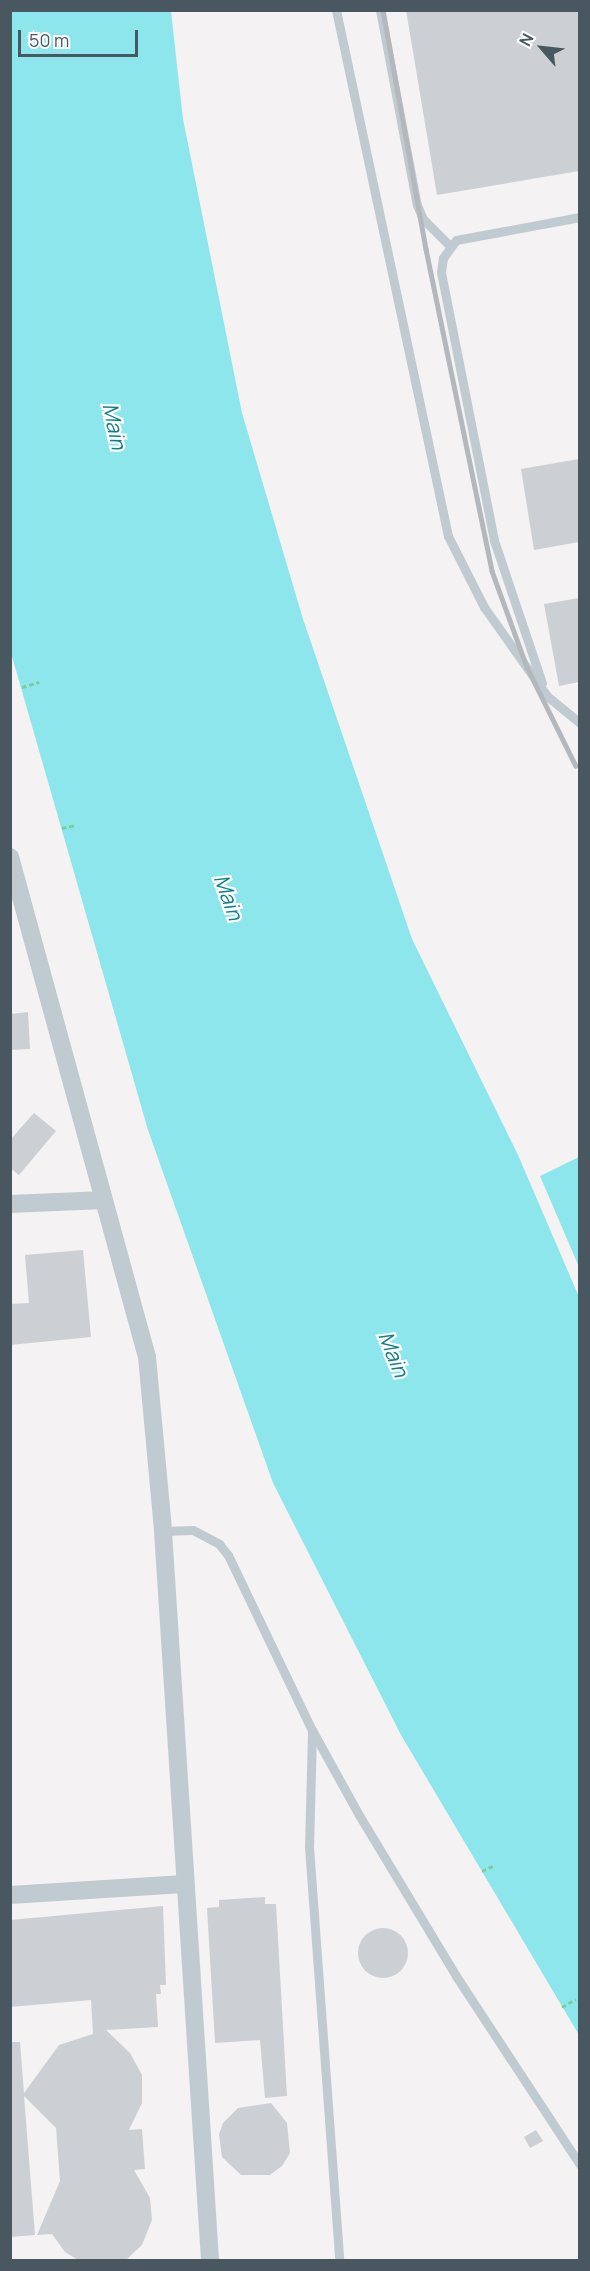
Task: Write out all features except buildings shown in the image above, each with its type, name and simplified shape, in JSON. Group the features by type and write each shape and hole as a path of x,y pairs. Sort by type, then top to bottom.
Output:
{"street":[{"path":"10,857 147,1357 163,1531 210,2260"},
{"path":"10,1204 104,1200"},
{"path":"10,1895 184,1884"}],"lane":[{"path":"336,10 447,536 484,607 547,696 579,723"},
{"path":"380,10 417,205 423,219 450,246"},
{"path":"547,696 510,598 494,540 442,286 443,258 450,246 463,238 579,218"},
{"path":"163,1531 193,1530 219,1544 312,1730 456,1976 579,2164"},
{"path":"312,1730 309,1847 339,2260"}],"path":[{"path":"22,687 39,682"},
{"path":"62,828 75,825"},
{"path":"482,1871 495,1864"},
{"path":"562,2007 576,1999"}],"water":[{"name":"Main","path":"10,11 171,11 183,119 242,413 303,619 412,939 518,1155 579,1297 579,2035 401,1735 273,1483 148,1130 11,653"},
{"path":"579,1157 579,1267 540,1176"}],"railway":[{"path":"383,10 426,249 492,571 527,667 576,766"}]}
